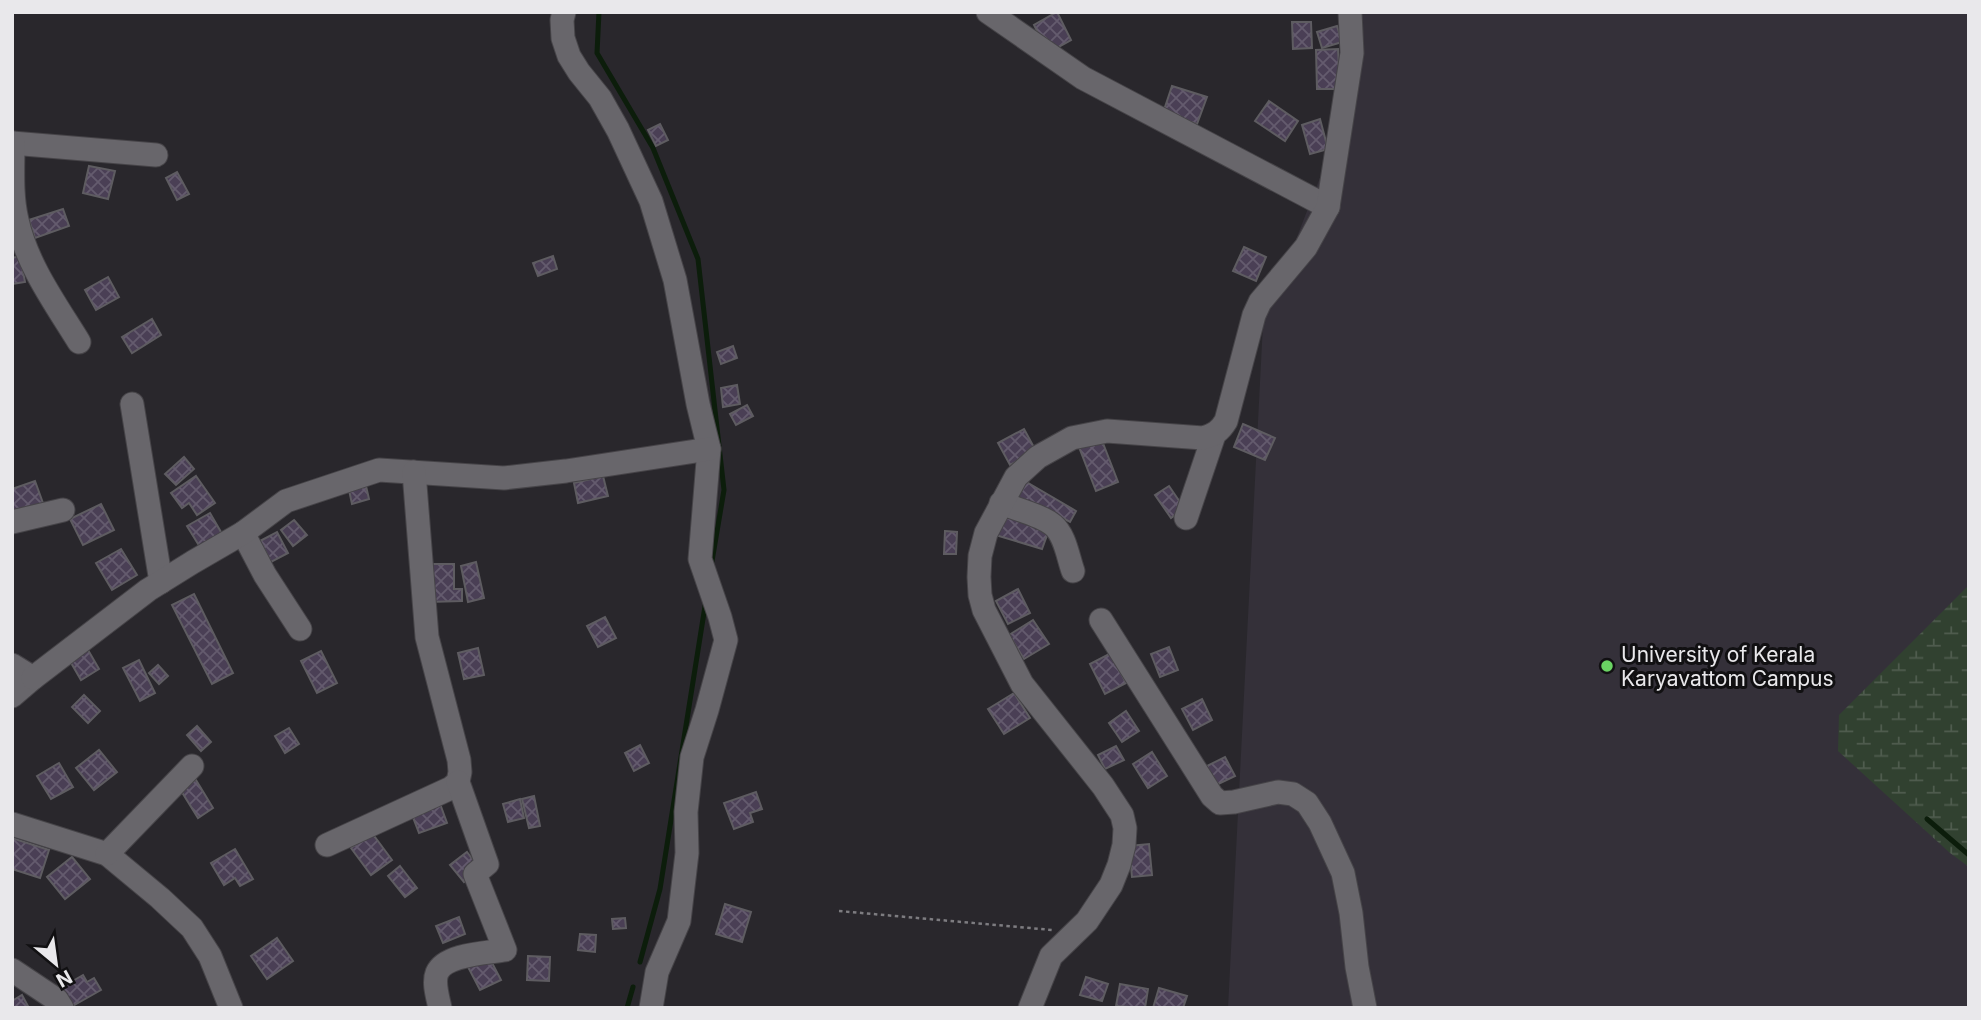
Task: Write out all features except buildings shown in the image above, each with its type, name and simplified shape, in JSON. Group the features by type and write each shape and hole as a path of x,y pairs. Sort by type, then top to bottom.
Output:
{"street":[{"path":"564,12 563,38 569,56 600,98 618,130 651,201 675,280 709,449 700,559 726,639 692,757 686,811 687,853 679,921 657,972 651,1008"},
{"path":"988,12 1083,78 1328,207"},
{"path":"1041,1008 1030,1008 1051,956 1087,921 1111,885 1124,845 1125,828 1122,815 1103,786 1022,684 984,610 980,586 980,556 986,533 1016,477 1038,457 1072,438 1107,431 1203,438 1214,435 1222,428 1260,302 1306,247 1328,207 1352,53 1350,12"},
{"path":"79,342 32,266 14,205 12,143 156,155"},
{"path":"132,404 161,582"},
{"path":"1186,517 1214,435"},
{"path":"12,696 161,582 243,533 286,501 379,470 504,478 709,449"},
{"path":"414,472 427,637 459,760 458,782 487,864 475,874 505,950 457,958 444,964 437,974 436,983 440,1008"},
{"path":"1001,503 1053,525 1063,541 1073,571"},
{"path":"12,522 63,510"},
{"path":"243,533 265,575 300,629"},
{"path":"1101,620 1212,796 1220,803 1279,792 1293,794 1307,803 1320,822 1343,873 1365,1008"},
{"path":"12,664 33,678"},
{"path":"107,854 192,765"},
{"path":"327,845 451,788 458,782"},
{"path":"12,824 107,854 160,898 191,928 210,956 231,1008"},
{"path":"12,970 57,1000 62,1008"}],"path":[{"path":"839,911 1076,932"}],"shaded area":[{"name":"University of Kerala Karyavattom Campus","path":"1345,12 1969,12 1969,1008 1228,1008 1263,324 1355,88"}],"green space":[{"path":"1969,585 1969,867 1950,853 1838,751 1839,715"}],"waterway":[{"path":"599,12 597,53 653,148 698,259 724,490 711,567"},
{"path":"640,962 660,889 706,600"},
{"path":"1927,819 1969,855"},
{"path":"627,1008 633,987"}],"place":[{"name":"University of Kerala Karyavattom Campus","path":"1607,666"}]}
